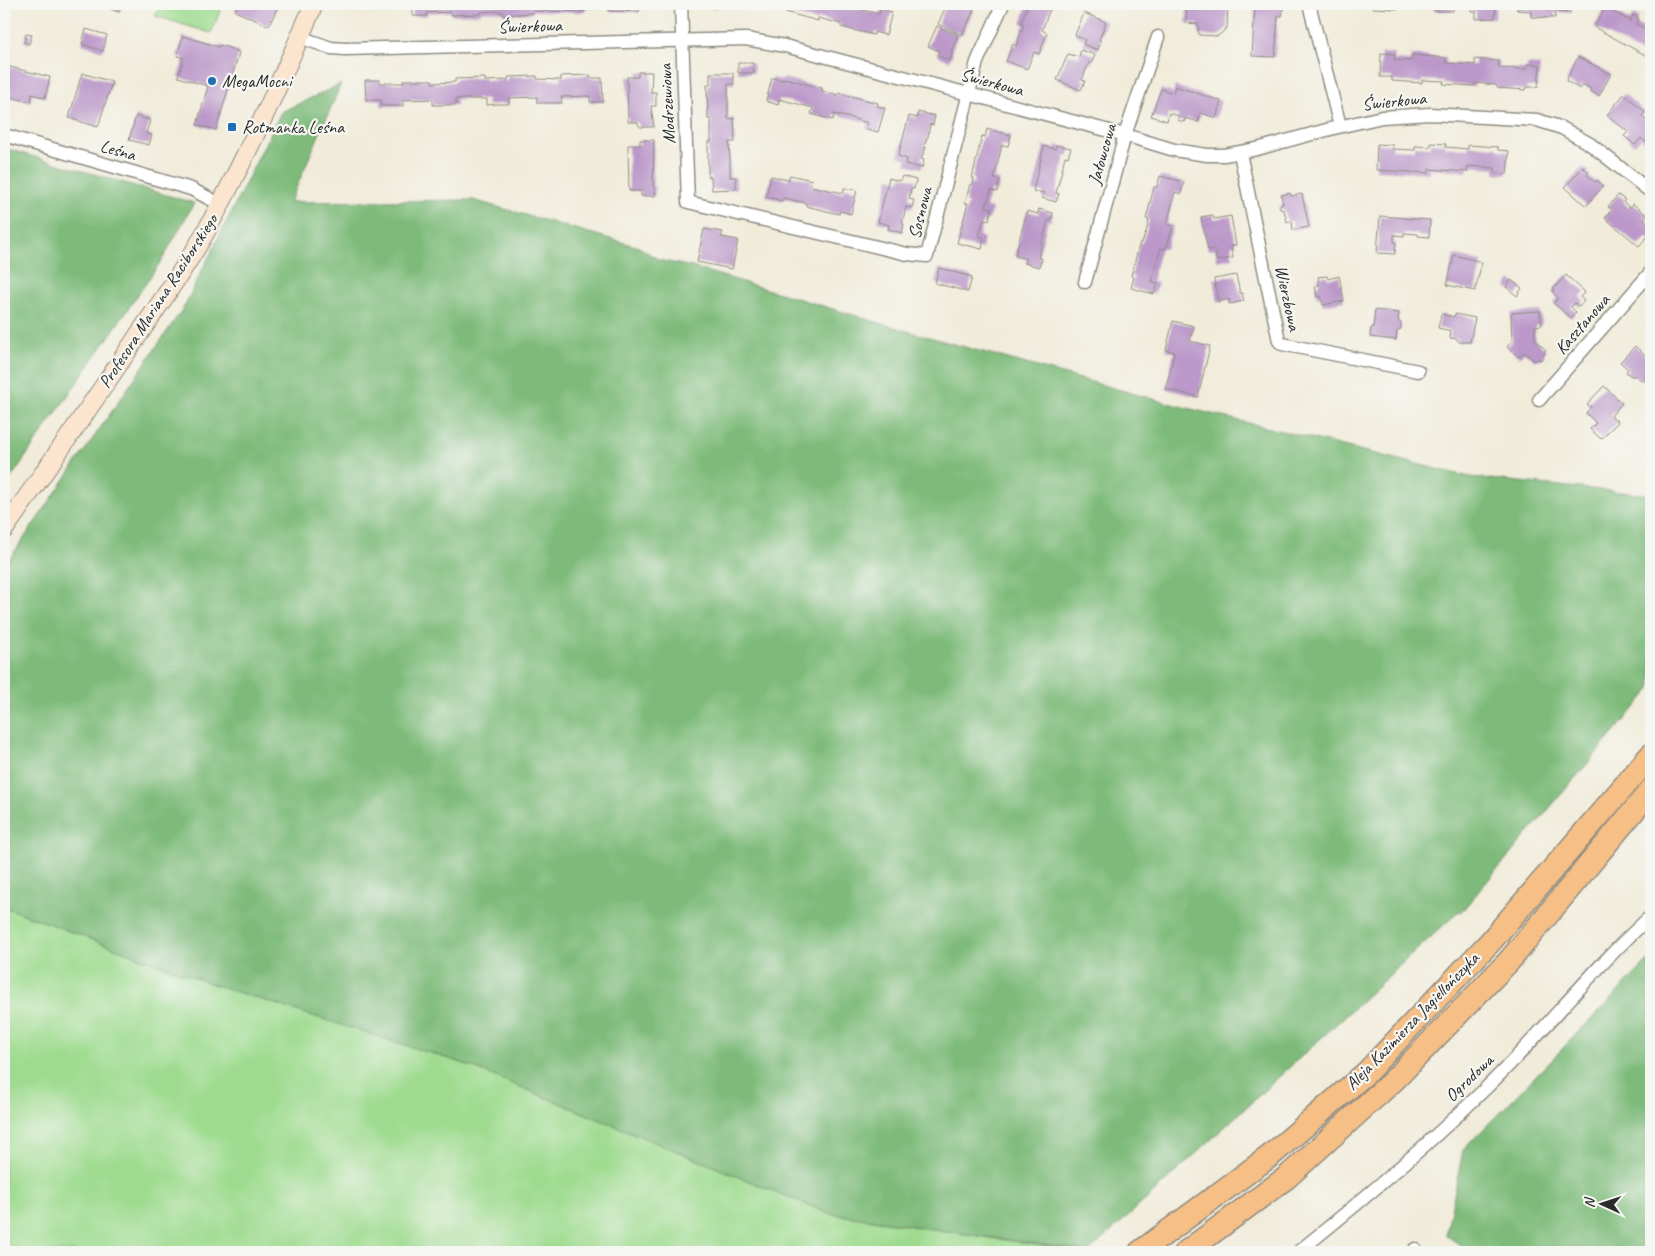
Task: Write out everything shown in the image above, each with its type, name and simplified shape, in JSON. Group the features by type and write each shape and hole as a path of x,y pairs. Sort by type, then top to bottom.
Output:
{"highway":[{"name":"Aleja Kazimierza Jagiellończyka","path":"1140,1252 1270,1156 1366,1073 1490,942 1651,755"},
{"name":"Aleja Kazimierza Jagiellończyka","path":"1186,1252 1286,1178 1394,1080 1509,961 1651,790"}],"main road":[{"name":"Profesora Mariana Raciborskiego","path":"4,530 185,266 244,157 314,4"}],"street":[{"name":"Modrzewiowa","path":"681,4 688,202"},
{"name":"Sosnowa","path":"688,202 907,254 927,256 977,62 1003,4"},
{"path":"1310,4 1340,126"},
{"name":"Świerkowa","path":"300,37 330,48 345,49 746,39 785,46 1191,153 1240,153 1273,146 1340,126 1382,117 1414,115 1548,122 1590,144 1651,192"},
{"name":"Jałowcowa","path":"1085,282 1125,135 1158,37"},
{"name":"Leśna","path":"4,135 191,189 220,204"},
{"name":"Wierzbowa","path":"1240,153 1278,341 1282,344 1418,371"},
{"name":"Kasztanowa","path":"1539,400 1651,272"},
{"name":"Ogrodowa","path":"1298,1252 1373,1191 1487,1088 1620,944 1651,916"}],"green space":[{"path":"160,4 223,4 211,33 155,16"},
{"path":"341,84 290,202 473,200 639,247 659,260 692,267 907,331 1175,405 1470,477 1651,495 1651,689 1461,912 1458,912 1089,1252 827,1213 462,1063 218,986 4,907 4,567 184,307 281,112"},
{"path":"4,148 194,203 162,260 4,488"},
{"path":"4,907 218,986 462,1063 827,1213 1082,1252 4,1252"},
{"path":"1651,958 1651,1252 1470,1252 1446,1235 1463,1150"}],"building":[{"path":"97,4 122,4 119,12"},
{"path":"238,4 279,4 269,26 235,11"},
{"path":"412,4 650,4 650,8 639,9 639,12 609,11 609,8 585,8 585,12 533,11 533,13 503,15 503,12 492,11 481,12 481,14 451,15 451,12 427,13 427,16 413,16"},
{"path":"713,4 739,4 739,6 713,8"},
{"path":"775,4 846,4 846,6 879,14 881,9 892,12 886,35 874,32 874,35 841,27 841,24 830,21 818,18 818,21 785,12 786,9 774,6"},
{"path":"947,4 957,6 959,4 974,10 962,35 938,24"},
{"path":"1028,4 1052,4 1042,30 1047,33 1039,54 1034,52 1027,69 1006,61 1013,44 1016,46 1024,24 1021,23"},
{"path":"1187,4 1228,5 1227,28 1218,36 1199,35 1198,24 1186,23"},
{"path":"1332,4 1345,4 1345,6 1332,6"},
{"path":"1373,4 1411,4 1411,7 1397,7 1397,9 1373,8"},
{"path":"1434,4 1454,4 1453,11 1434,11"},
{"path":"1472,4 1496,4 1495,18 1476,19 1476,12 1472,12"},
{"path":"1517,4 1570,4 1570,13 1555,12 1555,18 1531,17 1531,11 1517,10"},
{"path":"1607,5 1615,10 1614,12 1630,21 1633,15 1639,18 1636,24 1647,30 1648,27 1651,29 1651,44 1645,55 1594,27"},
{"path":"1255,6 1283,8 1282,16 1278,16 1275,57 1252,56"},
{"path":"1084,13 1106,22 1099,40 1101,41 1098,50 1083,44 1085,40 1075,35"},
{"path":"937,26 958,35 949,61 937,55 939,51 928,46"},
{"path":"86,29 107,35 103,51 82,44"},
{"path":"26,34 32,35 29,44 24,42"},
{"name":"MegaMocni","path":"183,36 219,47 220,45 239,53 216,130 197,125 208,86 178,77 184,58 177,56"},
{"path":"1081,50 1095,55 1091,64 1089,63 1082,80 1085,81 1081,90 1057,80 1068,54 1079,57"},
{"path":"1381,53 1395,54 1394,60 1411,61 1412,55 1446,58 1446,63 1475,65 1475,59 1499,61 1499,68 1527,69 1527,64 1540,65 1538,87 1527,87 1526,90 1497,88 1497,85 1475,83 1474,86 1443,84 1444,81 1422,80 1422,83 1392,81 1392,77 1380,77"},
{"path":"1578,57 1611,74 1599,96 1582,84 1580,89 1566,81"},
{"path":"738,63 753,63 754,73 738,73"},
{"path":"6,66 50,77 45,98 32,94 31,102 9,97 11,89 4,87"},
{"path":"638,72 652,72 651,92 656,92 656,106 651,106 654,127 640,127 637,122 628,122 627,77 638,77"},
{"path":"82,73 112,82 98,127 69,118"},
{"path":"710,73 733,73 734,84 728,84 728,119 734,118 735,142 729,142 730,177 736,177 736,189 712,190 711,177 708,177 708,142 711,142 711,119 708,119 707,85 710,85"},
{"path":"590,75 590,78 602,78 603,102 590,102 590,96 561,97 562,103 537,103 537,97 509,98 509,104 487,105 487,99 456,99 456,105 433,105 433,99 403,100 403,106 381,106 381,100 366,100 365,80 380,80 380,83 404,83 403,80 432,80 432,83 455,82 455,79 485,78 485,81 508,80 508,77 537,76 537,79 561,80 561,76"},
{"path":"772,78 783,80 784,78 822,88 822,91 838,95 839,93 878,103 877,106 885,108 878,132 866,129 868,123 851,118 834,114 833,120 811,114 813,108 779,99 778,105 766,101"},
{"path":"1175,86 1221,101 1216,118 1201,113 1198,122 1186,118 1184,122 1177,120 1179,116 1169,113 1167,121 1151,116 1161,89 1173,93"},
{"path":"1624,94 1645,112 1642,116 1651,125 1650,146 1641,138 1635,145 1624,136 1628,132 1607,115"},
{"path":"918,112 935,116 933,125 930,124 924,147 926,147 921,159 924,160 922,168 905,164 907,159 898,156 909,116 917,118"},
{"path":"136,116 150,120 146,134 152,135 149,145 129,140"},
{"path":"987,129 1011,135 1008,146 1002,145 994,179 1000,180 997,192 991,190 986,207 992,208 989,220 984,219 979,236 984,238 982,249 957,243 968,203 965,203 970,184 973,185 974,178 972,178 982,136 985,137"},
{"path":"640,140 654,140 653,187 655,187 655,196 641,196 641,191 629,191 628,145 640,145"},
{"path":"1431,143 1446,144 1445,147 1468,149 1468,145 1498,147 1498,150 1509,151 1507,174 1495,173 1495,168 1468,166 1467,172 1429,169 1429,173 1376,170 1377,144 1393,145 1392,149 1415,150 1415,146 1431,147"},
{"path":"1056,145 1071,148 1068,157 1065,156 1056,193 1059,194 1056,202 1042,198 1044,193 1033,191 1044,146 1055,149"},
{"path":"1583,167 1589,172 1587,175 1595,182 1597,180 1603,186 1586,206 1565,187"},
{"path":"790,175 812,180 810,186 843,193 844,188 857,190 851,214 840,211 839,214 806,206 806,203 783,198 783,201 766,197 771,176 788,180"},
{"path":"902,176 916,180 914,189 911,188 909,199 914,200 912,208 906,207 902,233 888,229 889,225 878,222 889,178 900,181"},
{"path":"1160,176 1184,182 1181,194 1175,192 1167,224 1173,226 1166,249 1161,248 1156,265 1152,282 1158,283 1154,294 1131,288 1134,277 1131,276 1140,242 1142,243 1146,232 1149,220 1146,219 1154,187 1157,187"},
{"path":"1290,193 1291,196 1302,194 1309,227 1293,230 1292,221 1287,222 1284,210 1280,209 1279,206 1283,204 1281,195"},
{"path":"1618,195 1625,200 1623,202 1630,208 1633,204 1647,215 1644,219 1651,225 1650,240 1647,237 1639,246 1605,218 1612,209 1608,207"},
{"path":"1039,209 1053,213 1051,221 1048,220 1038,258 1042,258 1039,267 1025,263 1027,259 1015,256 1027,211 1038,214"},
{"path":"1213,215 1214,219 1231,216 1236,245 1231,246 1233,258 1217,261 1215,249 1208,250 1201,217"},
{"path":"1380,216 1430,220 1429,237 1404,233 1404,236 1394,235 1394,242 1396,242 1395,254 1377,253"},
{"path":"704,229 723,232 721,237 738,240 732,269 697,262"},
{"path":"1454,255 1482,262 1475,291 1447,285"},
{"path":"939,268 972,277 968,292 935,283"},
{"path":"1236,275 1244,301 1230,304 1229,299 1218,302 1214,279"},
{"path":"1566,275 1585,292 1580,297 1584,301 1579,307 1575,303 1571,307 1576,312 1571,318 1553,303 1558,298 1553,293 1553,289"},
{"path":"1327,276 1328,279 1339,276 1344,301 1323,305 1321,296 1317,297 1315,286 1319,285 1318,277"},
{"path":"1511,280 1522,288 1517,296 1506,287"},
{"path":"1375,310 1399,313 1398,320 1401,324 1401,329 1397,331 1396,340 1370,337"},
{"path":"1540,311 1542,325 1535,326 1535,340 1546,350 1544,356 1541,360 1537,359 1535,361 1524,352 1519,357 1507,347 1512,341 1511,313"},
{"path":"1441,314 1454,317 1455,314 1475,318 1470,342 1459,342 1457,339 1450,338 1451,331 1438,328"},
{"path":"1173,321 1194,326 1190,341 1210,346 1198,397 1166,389 1174,352 1166,350"},
{"path":"1651,322 1651,332 1646,328"},
{"path":"1635,346 1651,361 1651,375 1646,376 1642,381 1626,372 1628,369 1620,362"},
{"path":"1604,386 1622,403 1611,416 1618,422 1601,439 1590,429 1596,423 1586,413 1591,407 1587,404"}],"place":[{"name":"MegaMocni","path":"212,81"},
{"name":"Rotmanka Leśna","path":"232,127"}]}
